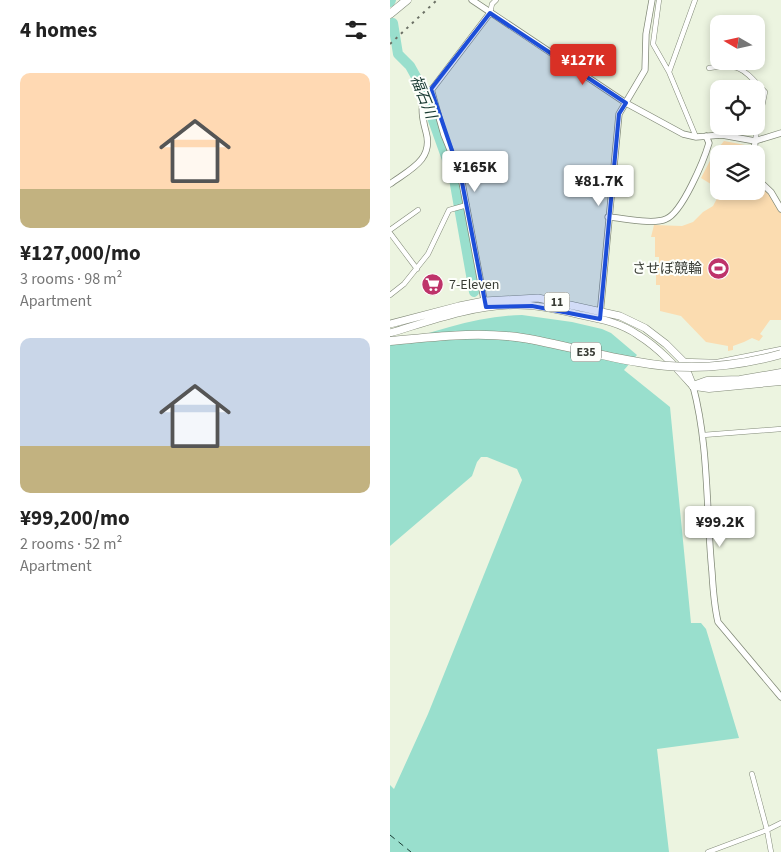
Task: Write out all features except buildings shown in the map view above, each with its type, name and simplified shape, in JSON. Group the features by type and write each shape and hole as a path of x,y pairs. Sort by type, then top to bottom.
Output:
{"highway":[{"path":"390,14 407,0"},
{"name":"E35","path":"390,341 465,334 493,335 550,343 640,363 687,367 720,366 781,354"},
{"path":"693,386 707,381 740,380 781,373"},
{"path":"693,386 709,388 781,381"}],"main road":[{"name":"11","path":"390,324 459,306 485,304 517,298 538,298 620,316 645,328 683,360 693,386"},
{"name":"11","path":"390,333 485,304 532,306 600,319 625,327 664,354 693,386"}],"street":[{"path":"472,0 626,102 683,134 696,137 722,136 755,141 781,134"},
{"path":"390,184 422,160 426,154 428,143 421,109 422,101 490,13 492,4 496,0"},
{"path":"600,319 619,114 645,70 646,34 652,0"},
{"path":"659,0 654,44 669,72 696,137"},
{"path":"669,72 696,0"},
{"path":"709,68 732,66 742,69 765,92 755,145"},
{"path":"431,89 444,135 461,177 485,304"},
{"path":"608,217 658,221 668,219 676,212 704,162 709,143 706,136"},
{"path":"765,186 771,192 781,209"},
{"path":"390,295 404,284 428,254 449,210 465,206"},
{"path":"417,269 390,231 418,210"},
{"path":"683,360 717,362 781,348"},
{"path":"693,386 700,410 703,435 709,544 715,610 718,622 781,697"},
{"path":"703,435 781,429"},
{"path":"752,774 771,852"},
{"path":"708,852 781,823"}],"highlighted area":[{"path":"490,13 626,103 619,114 600,319 532,306 486,307 461,177 431,89"}],"shaded area":[{"path":"724,141 745,145 721,145"},
{"path":"710,161 710,184 701,178"},
{"name":"させぼ競輪","path":"765,191 770,195 781,213 781,320 770,320 760,334 763,336 759,341 752,338 733,346 733,350 728,351 728,346 706,342 681,316 660,311 660,285 656,285 656,265 659,265 659,257 655,257 655,237 651,237 654,225 682,226 693,222 703,212 713,206 716,200 765,200"}],"water":[{"path":"522,315 572,322 611,333 637,355 624,370 670,407 691,623 701,623 706,629 739,738 657,749 669,852 390,852 390,785 394,789 428,714 522,480 517,469 487,457 481,457 472,476 390,546 390,345 488,318"}],"waterway":[{"name":"福石川","path":"393,23 398,54 410,66 420,84 454,179 474,292"}],"ferry route":[{"path":"390,835 411,852"}],"railway":[{"path":"390,44 437,0"}],"place":[{"name":"させぼ競輪","path":"718,269"},
{"name":"7-Eleven","path":"433,285"}]}
